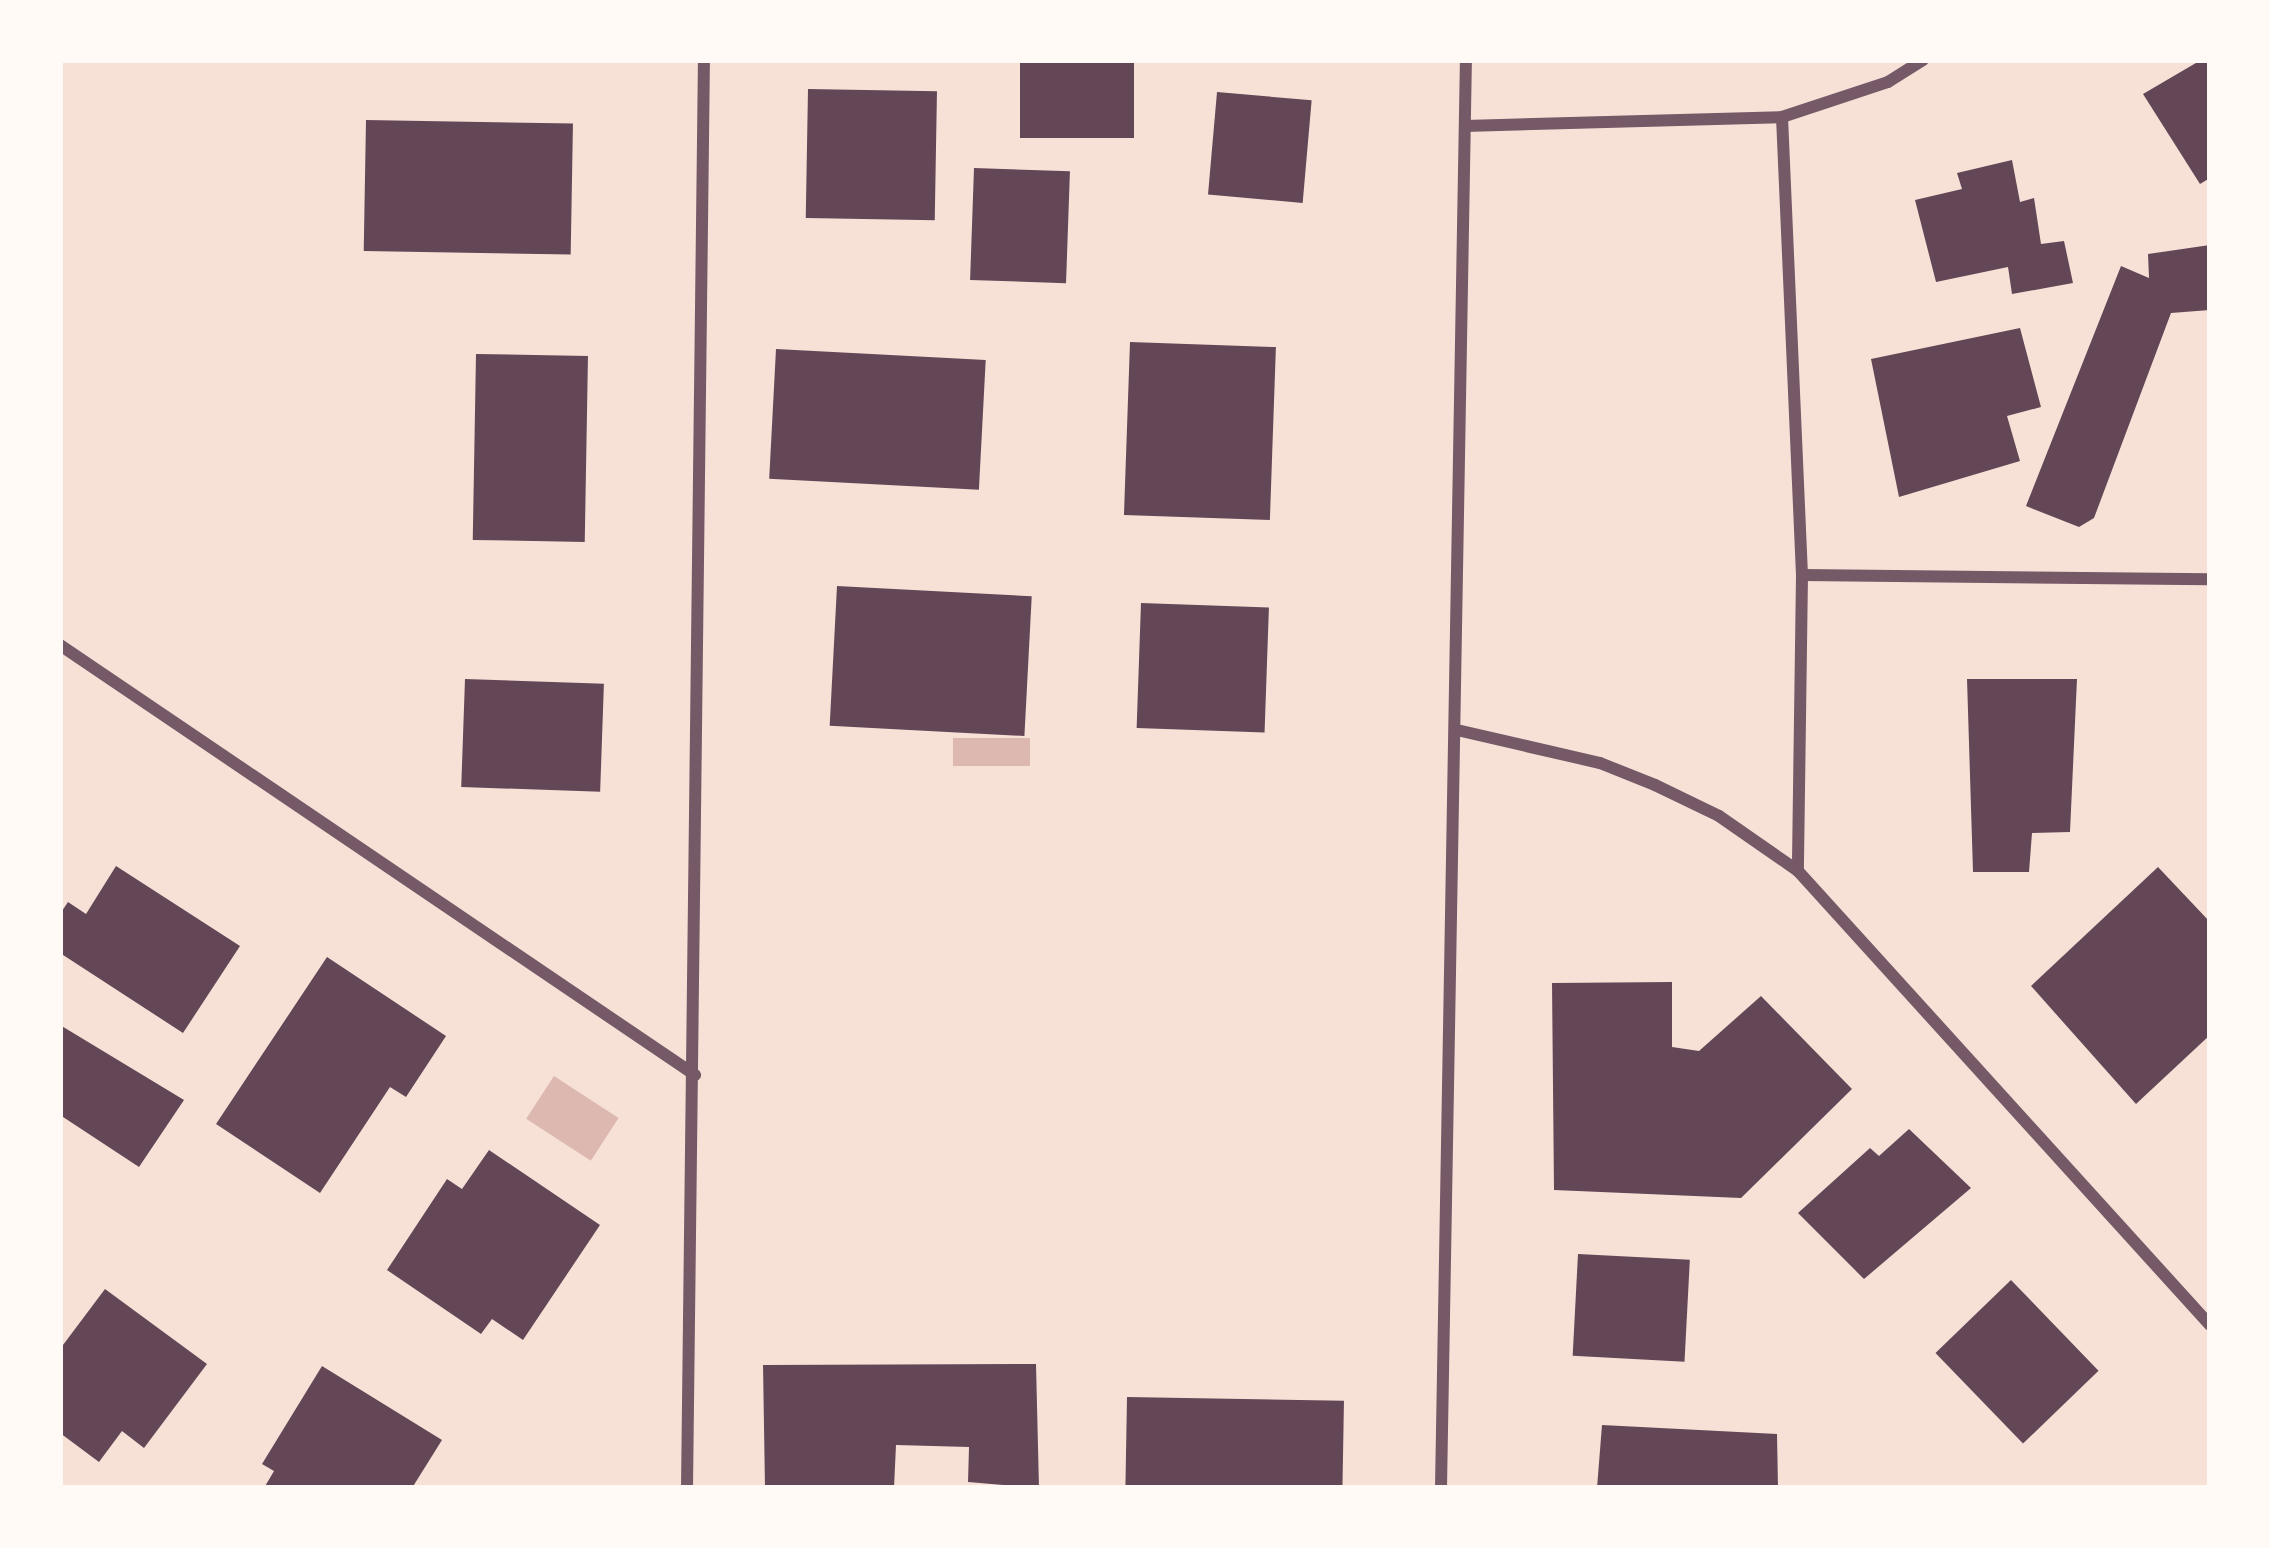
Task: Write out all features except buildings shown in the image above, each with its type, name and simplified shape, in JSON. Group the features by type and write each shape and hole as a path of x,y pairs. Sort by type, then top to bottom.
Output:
{"street":[{"path":"687,1488 704,60"},
{"path":"1441,1488 1466,60"},
{"path":"1465,126 1782,117 1888,82 1923,60"},
{"path":"1782,117 1802,575 1798,871"},
{"path":"1802,575 2210,579"},
{"path":"60,645 695,1075"},
{"path":"1456,730 1600,763 1654,785 1719,816 1798,871 2210,1325"}],"shaded area":[{"path":"953,738 1030,738 1030,766 953,766"},
{"path":"554,1076 619,1118 591,1161 526,1119"}]}
